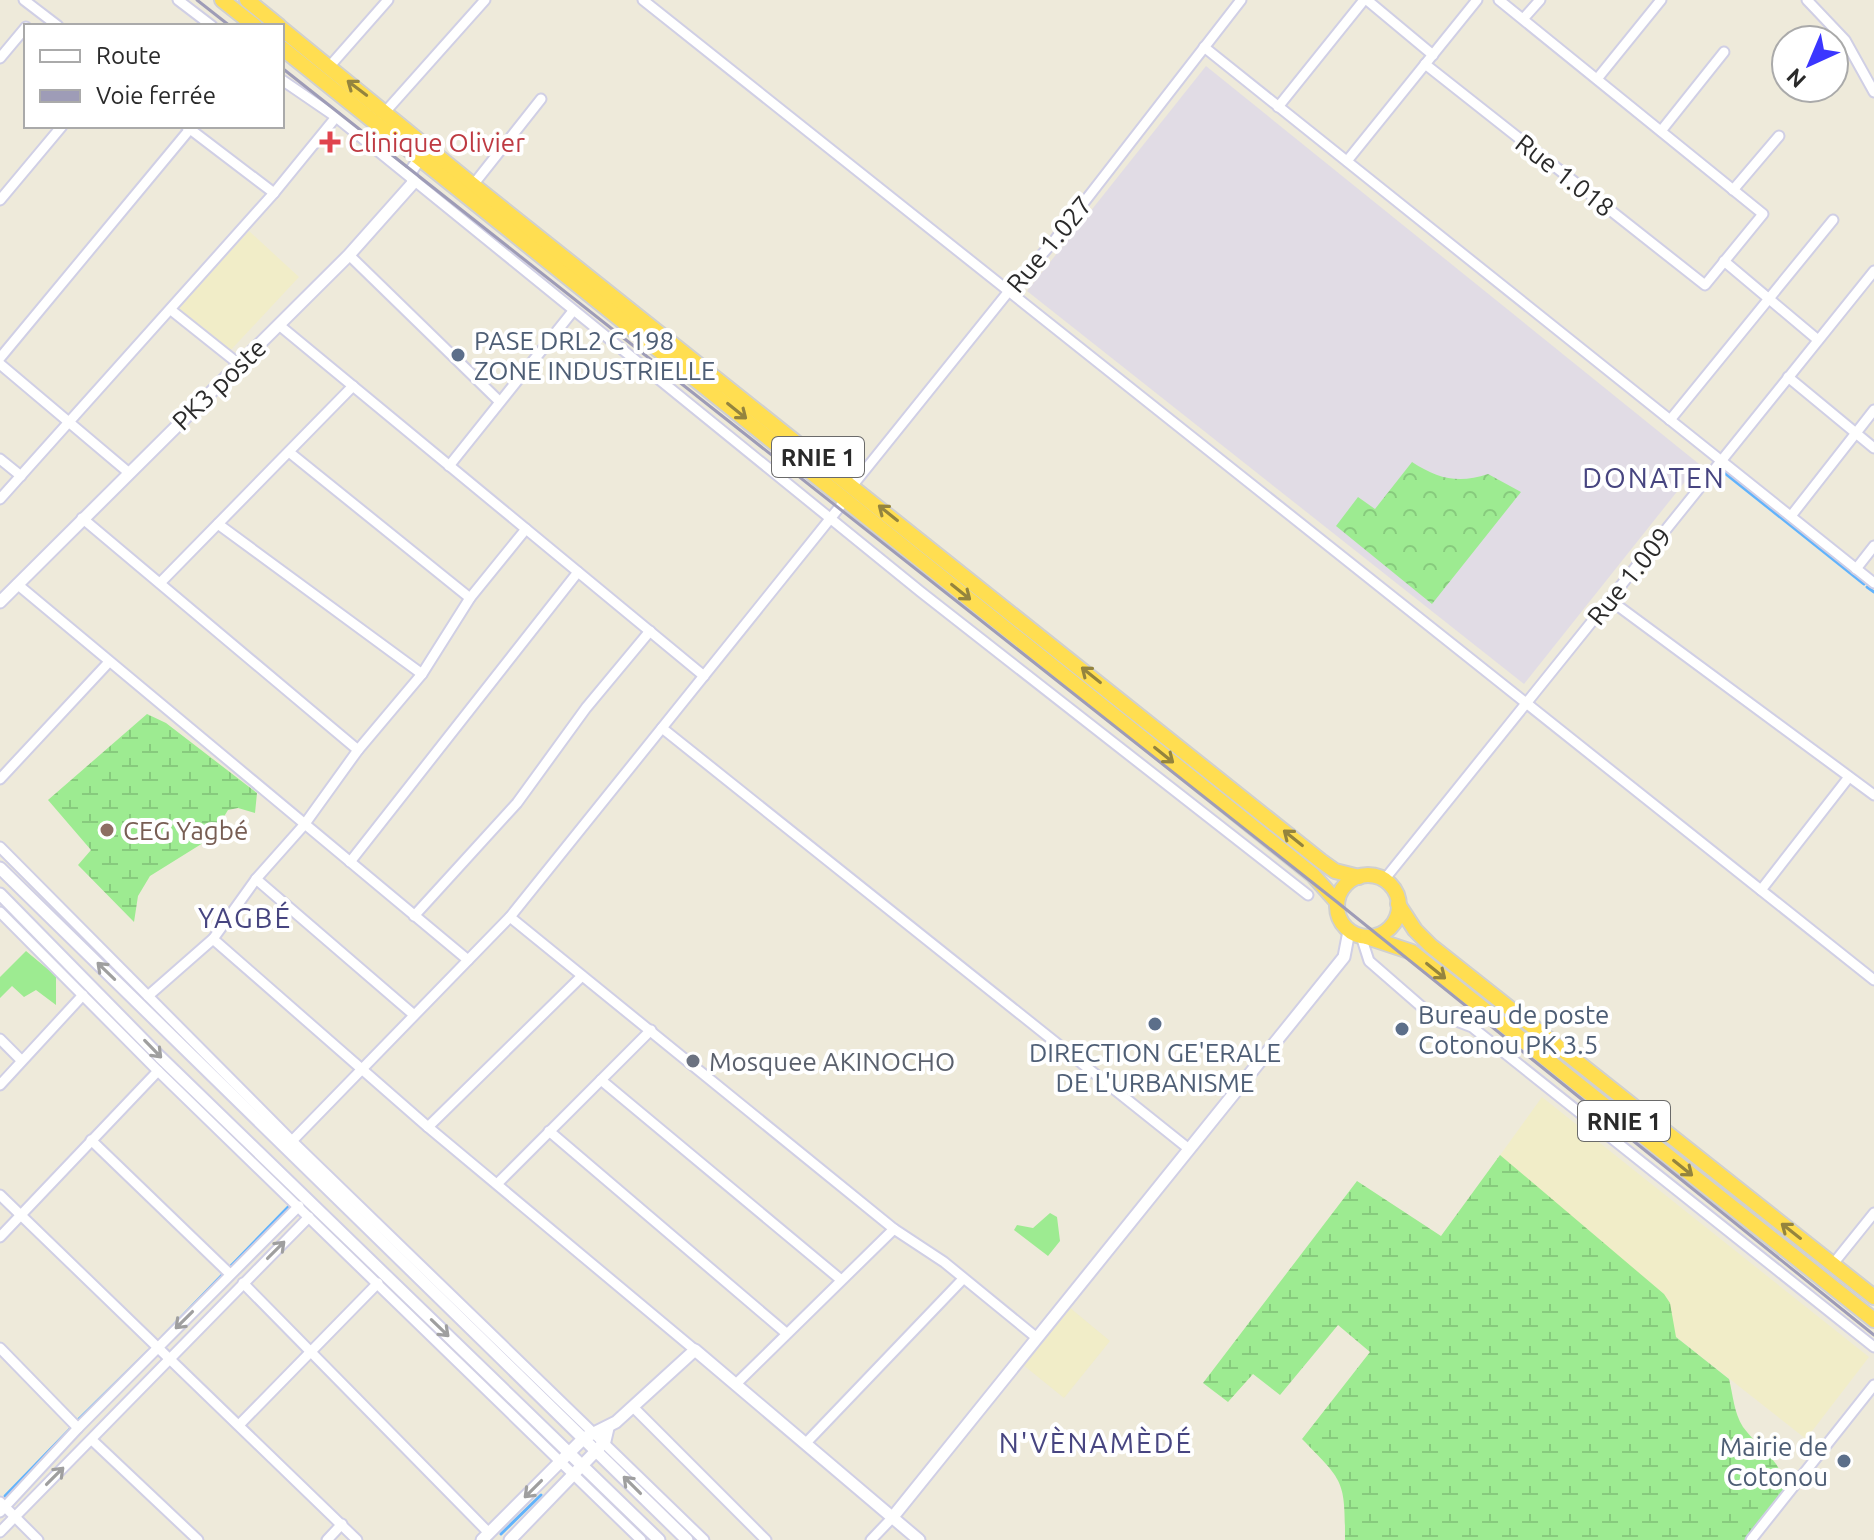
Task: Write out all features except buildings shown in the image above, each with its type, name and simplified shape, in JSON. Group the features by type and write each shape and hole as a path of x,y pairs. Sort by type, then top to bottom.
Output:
{"highway":[{"path":"222,0 252,24"},
{"name":"RNIE 1","path":"247,0 276,24"},
{"name":"RNIE 1","path":"284,30 473,185 1321,861 1335,871 1384,880 1394,890 1398,904 1431,946 1874,1297"},
{"name":"RNIE 1","path":"284,50 1313,875 1337,902 1338,916 1359,935 1412,952 1874,1320"},
{"path":"1337,902 1345,886 1359,877"},
{"path":"1359,935 1381,934 1392,926 1398,904"}],"street":[{"path":"24,0 55,24"},
{"path":"178,0 209,24"},
{"path":"329,67 388,0"},
{"path":"386,111 485,0"},
{"path":"643,0 1874,980"},
{"name":"Rue 1.027","path":"853,485 1009,291 1054,241 1241,0"},
{"path":"1278,107 1365,0 1433,55"},
{"path":"1347,161 1477,0"},
{"path":"1499,0 1763,214 1724,261 1818,340"},
{"path":"1523,19 1540,0"},
{"path":"1597,79 1661,0"},
{"path":"1807,0 1845,40 1874,92"},
{"path":"28,24 38,11"},
{"path":"0,58 24,28"},
{"path":"1204,47 1874,583"},
{"path":"1661,131 1724,52"},
{"name":"Rue 1.018","path":"1425,64 1705,285 1724,261"},
{"path":"284,81 336,117 413,183 1137,764 1308,895"},
{"path":"473,185 541,99"},
{"path":"0,499 274,193 336,117"},
{"path":"0,200 60,128"},
{"path":"0,358 188,128 274,193"},
{"path":"1733,190 1779,136"},
{"name":"PK3 poste","path":"0,602 349,255 413,183 411,171 420,158"},
{"path":"1670,420 1833,220"},
{"path":"349,255 498,400"},
{"name":"Rue 1.009","path":"1384,880 1874,271"},
{"path":"171,310 240,365"},
{"path":"449,466 498,400 573,311"},
{"path":"279,325 704,676"},
{"path":"0,364 128,472"},
{"path":"1788,377 1874,448"},
{"path":"160,583 353,386"},
{"path":"1791,516 1874,410"},
{"path":"289,452 470,598"},
{"path":"0,459 21,476"},
{"path":"292,1141 510,917 846,499"},
{"path":"82,518 358,750"},
{"path":"218,524 422,674"},
{"path":"148,996 213,939 256,879 304,825 358,750 422,674 470,598 526,529"},
{"path":"1856,569 1874,546"},
{"path":"350,862 578,572"},
{"path":"17,584 468,960"},
{"path":"1610,600 1874,795"},
{"path":"414,916 517,803 586,708 650,631"},
{"path":"0,779 109,662"},
{"path":"662,728 1189,1149"},
{"path":"1761,890 1849,777"},
{"path":"0,847 601,1446 687,1540"},
{"path":"0,868 589,1434"},
{"path":"256,879 414,1015"},
{"path":"0,894 160,1057 659,1540"},
{"path":"0,912 158,1071 641,1540"},
{"path":"510,917 894,1229 944,1262 962,1280 1037,1338"},
{"path":"871,1540 892,1518 1359,935"},
{"path":"1359,935 1369,961 1423,1008 1454,1017 1472,1027 1874,1347"},
{"path":"213,939 361,1070 737,1383 919,1540"},
{"path":"428,1127 582,976"},
{"path":"0,1085 83,995"},
{"path":"497,1184 651,1030"},
{"path":"0,1039 21,1060"},
{"path":"0,1237 158,1071"},
{"path":"601,1080 840,1279"},
{"path":"549,1131 786,1333"},
{"path":"91,1140 230,1274"},
{"path":"0,1195 357,1540"},
{"path":"38,1540 2,1507 299,1206"},
{"path":"1833,1264 1874,1213"},
{"path":"0,1532 309,1217"},
{"path":"737,1383 894,1229"},
{"path":"1808,1293 1821,1278"},
{"path":"805,1444 962,1280"},
{"path":"243,1283 312,1350 485,1537 589,1434 608,1428 634,1408 695,1350"},
{"path":"240,1424 378,1283"},
{"path":"0,1348 78,1428"},
{"path":"1751,1540 1874,1385"},
{"path":"634,1408 766,1540"},
{"path":"510,1540 601,1446 608,1428"},
{"path":"92,1440 198,1540"},
{"path":"601,1446 704,1540"},
{"path":"327,1540 342,1524"}],"shaded area":[{"path":"1206,66 1699,464 1524,684 1027,291"},
{"path":"249,231 299,277 228,353 178,308"},
{"path":"1542,1097 1869,1357 1806,1439 1480,1183"},
{"path":"1069,1307 1110,1341 1064,1398 1022,1364"}],"green space":[{"path":"1412,462 1449,478 1468,479 1488,474 1521,492 1432,604 1336,526 1358,497 1375,509"},
{"path":"147,714 166,723 257,793 255,813 238,808 228,810 211,838 150,876 138,896 134,922 78,865 91,850 48,800"},
{"path":"26,951 56,976 56,1005 36,990 24,997 12,986 0,998 0,977"},
{"path":"1500,1155 1664,1294 1670,1303 1676,1337 1729,1379 1740,1422 1779,1469 1786,1488 1746,1540 1345,1540 1344,1505 1339,1483 1302,1439 1370,1352 1338,1325 1280,1395 1253,1374 1228,1402 1203,1383 1357,1181 1441,1236"},
{"path":"1050,1213 1057,1217 1060,1241 1048,1256 1014,1230 1017,1225 1033,1228"}],"waterway":[{"path":"1721,470 1864,584"},
{"path":"1867,587 1874,592"},
{"path":"163,1336 291,1204"},
{"path":"77,1421 148,1351"},
{"path":"5,1496 72,1427"},
{"path":"501,1534 541,1495"}],"railway":[{"path":"197,0 227,24"},
{"path":"284,70 1337,902 1874,1335"}],"place":[{"name":"Clinique Olivier","path":"330,142"},
{"name":"PASE DRL2 C 198 ZONE INDUSTRIELLE","path":"458,355"},
{"name":"CEG Yagbé","path":"107,830"},
{"name":"DIRECTION GE'ERALE DE L'URBANISME","path":"1155,1024"},
{"name":"Bureau de poste Cotonou PK 3.5","path":"1402,1029"},
{"name":"Mosquee AKINOCHO","path":"693,1061"},
{"name":"Mairie de Cotonou","path":"1844,1461"}],"district":[{"name":"DONATEN","path":"1654,477"},
{"name":"YAGBÉ","path":"245,917"},
{"name":"N'VÈNAMÈDÉ","path":"1096,1442"}]}
